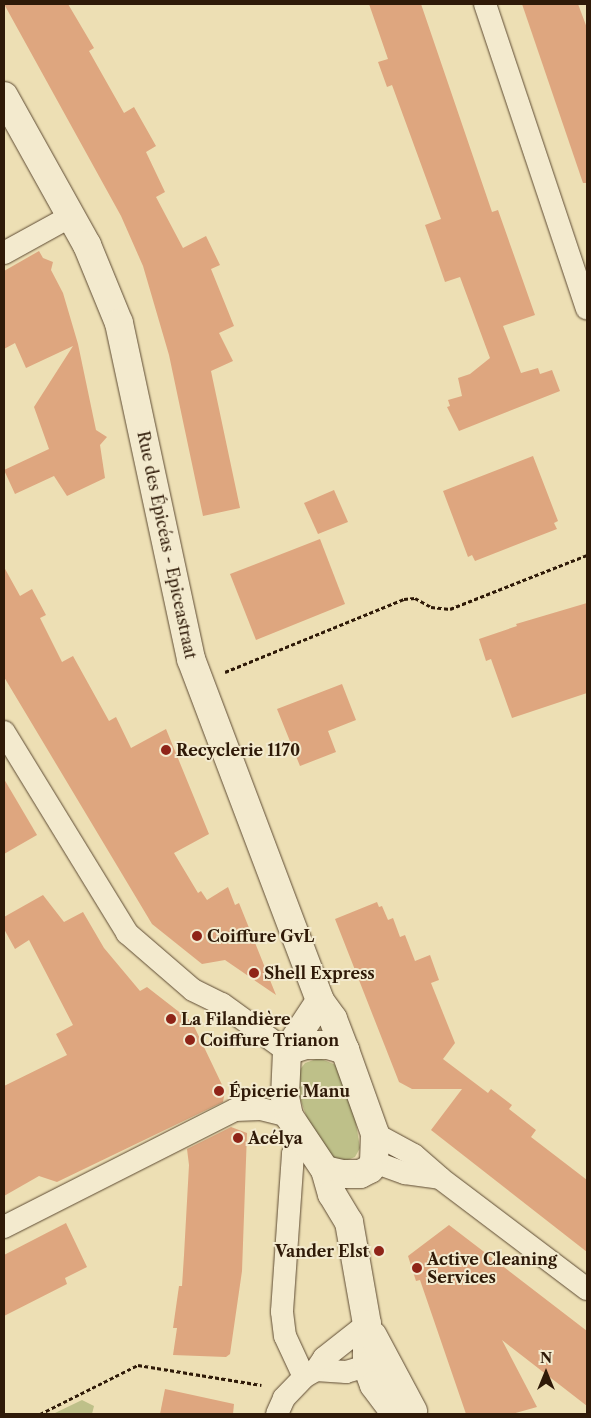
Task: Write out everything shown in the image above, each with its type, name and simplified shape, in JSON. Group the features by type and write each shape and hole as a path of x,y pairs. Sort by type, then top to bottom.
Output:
{"street":[{"path":"484,4 587,308"},
{"name":"Rue des Épicéas - Epiceastraat","path":"4,96 102,276 119,323 191,659 320,1002 332,1019 345,1050 375,1134 367,1168 349,1222"},
{"path":"4,253 71,216"},
{"path":"4,732 128,933 193,990 222,1004 287,1051"},
{"path":"320,1002 287,1051 285,1097 289,1116 303,1141 325,1170 332,1194 349,1222 373,1359 374,1385 396,1414"},
{"path":"287,1051 306,1045 328,1045 345,1050"},
{"path":"4,1227 235,1110 261,1109 289,1116"},
{"path":"375,1134 414,1155 440,1178 587,1289"},
{"path":"303,1141 293,1154 282,1312 285,1336 310,1373"},
{"path":"325,1170 367,1168 440,1178"},
{"path":"277,1414 284,1398 324,1358 367,1324"},
{"path":"310,1373 336,1374 373,1359"},
{"path":"373,1359 415,1414"}],"path":[{"path":"232,670 404,599 415,598 431,607 450,609 587,555"},
{"path":"40,1414 138,1365 267,1386"}],"green space":[{"path":"319,1058 336,1065 354,1111 360,1148 355,1157 345,1161 334,1160 311,1130 299,1095 299,1071 305,1063"},
{"path":"82,1400 94,1406 92,1414 53,1414"}],"building":[{"path":"4,4 68,4 94,48 89,51 124,113 134,107 156,146 146,152 165,192 156,197 183,248 206,236 220,265 211,269 234,326 219,333 233,361 211,371 240,508 203,516 169,355 143,266 121,216"},
{"path":"369,4 421,4 492,212 498,210 535,315 503,326 521,373 538,368 540,374 552,370 560,391 459,431 447,407 450,406 448,400 462,396 458,378 470,374 490,358 460,277 445,282 425,225 441,219 392,85 387,87 378,62 388,59"},
{"path":"522,4 578,4 587,28 587,183 583,183"},
{"path":"39,251 43,258 53,262 51,270 63,293 78,344 96,430 107,437 100,445 105,478 67,496 54,476 15,494 4,470 49,449 34,407 73,346 26,368 15,343 4,349 4,271"},
{"path":"533,456 558,521 554,523 557,529 475,561 472,555 468,557 443,491"},
{"path":"334,490 348,522 318,534 304,503"},
{"path":"320,539 345,604 256,640 230,574"},
{"path":"4,567 20,596 32,589 46,615 40,618 62,662 73,656 109,721 116,717 131,748 166,729 209,834 174,853 198,893 201,891 207,900 228,887 235,905 239,903 276,995 225,960 202,964 152,924 4,677"},
{"path":"587,603 587,693 512,718 491,659 486,661 479,639 517,626 516,624"},
{"path":"342,684 356,720 328,731 336,752 300,766 277,709"},
{"path":"4,779 37,835 4,854"},
{"path":"43,895 64,922 83,912 104,948 140,991 147,987 192,1022 225,1091 223,1102 57,1182 39,1176 4,1196 4,1086 67,1055 56,1034 73,1025 29,940 15,949 4,929 4,917"},
{"path":"377,902 379,907 382,906 388,920 393,918 400,937 405,935 415,961 430,955 439,980 431,983 455,1043 443,1059 488,1093 491,1089 512,1105 509,1109 536,1130 531,1137 587,1180 587,1252 431,1130 462,1089 412,1089 399,1082 335,919"},
{"path":"231,1127 247,1133 242,1271 230,1354 226,1357 173,1355 177,1328 173,1328 179,1286 182,1286 189,1165 187,1149"},
{"path":"66,1223 87,1267 65,1278 67,1284 4,1316 4,1255"},
{"path":"449,1225 587,1331 587,1406 502,1340 537,1407 512,1414 466,1414 420,1280 416,1281 408,1256"},
{"path":"165,1389 234,1404 233,1414 160,1414"}],"place":[{"name":"Recyclerie 1170","path":"166,750"},
{"name":"Coiffure GvL","path":"197,936"},
{"name":"Shell Express","path":"254,973"},
{"name":"La Filandière","path":"171,1019"},
{"name":"Coiffure Trianon","path":"190,1040"},
{"name":"Épicerie Manu","path":"219,1091"},
{"name":"Acélya","path":"238,1138"},
{"name":"Vander Elst","path":"379,1251"},
{"name":"Active Cleaning Services","path":"417,1268"}]}
